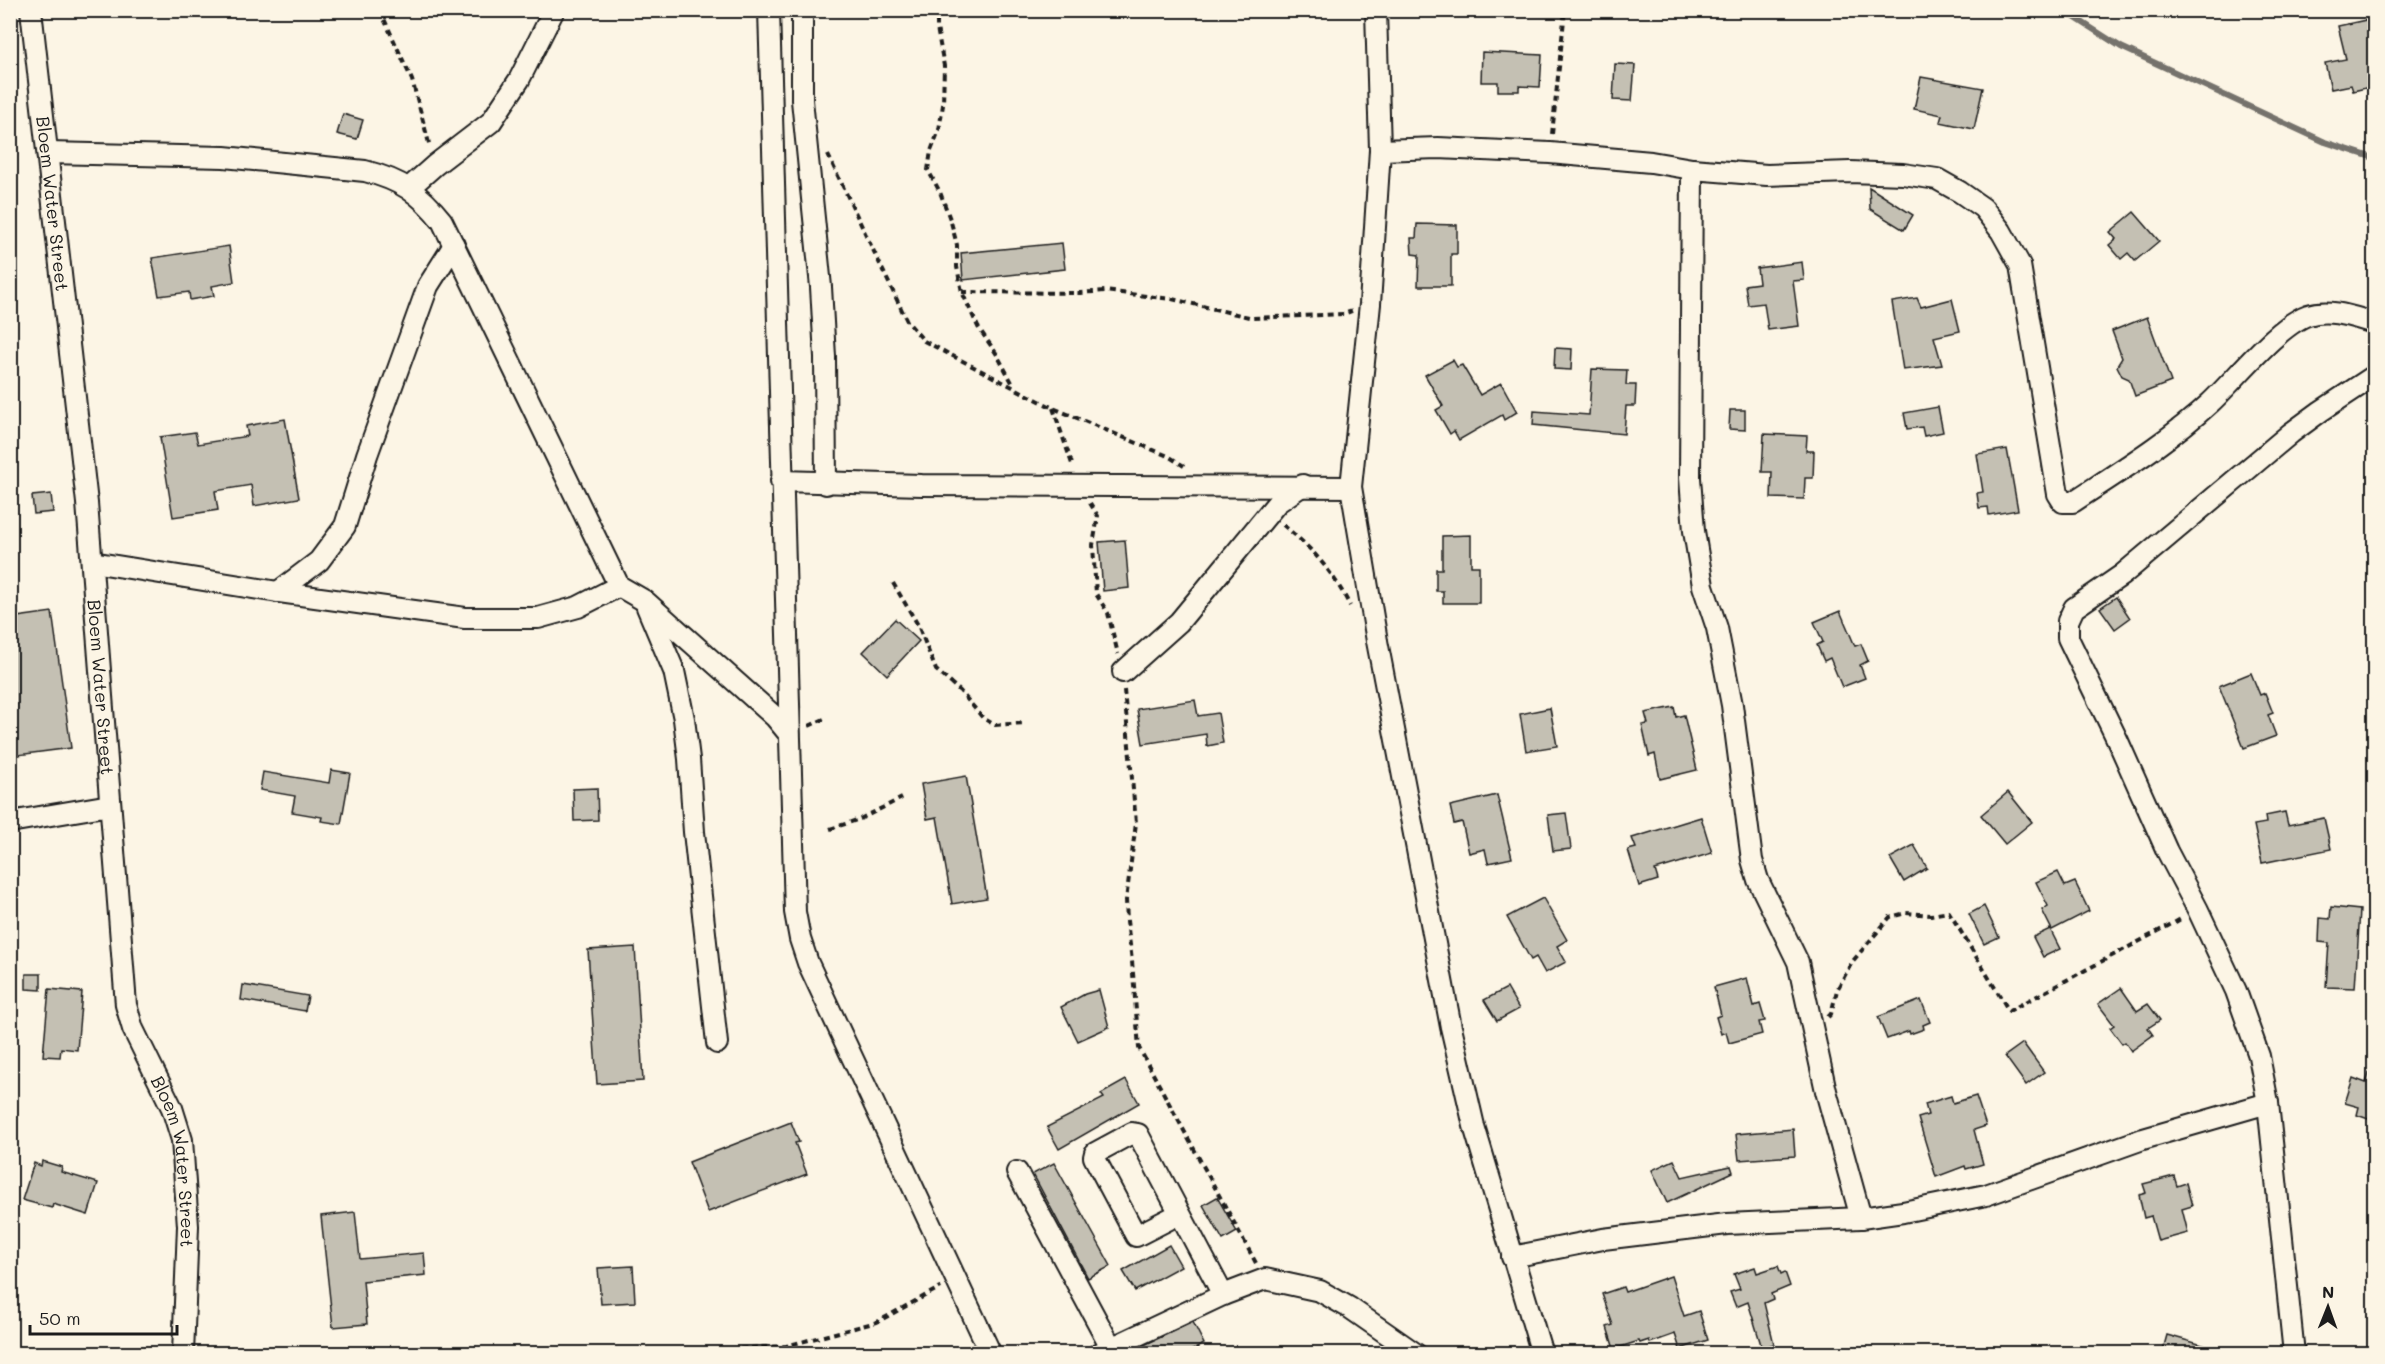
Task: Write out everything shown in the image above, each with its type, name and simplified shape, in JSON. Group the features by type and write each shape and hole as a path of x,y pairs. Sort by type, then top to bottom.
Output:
{"street":[{"name":"Bloem Water Street","path":"31,10 92,562 126,1005 133,1029 172,1108 182,1140 188,1226 183,1353"},
{"path":"409,188 491,122 519,80 554,10"},
{"path":"769,10 795,912 800,939 808,963 991,1353"},
{"path":"802,10 802,100 821,287 825,357 826,484"},
{"path":"1376,10 1380,150 1370,304 1352,487 1377,641 1450,1027 1474,1126 1542,1353"},
{"path":"1380,150 1438,148 1550,153 1767,175 1850,172 1903,174 1937,179 1983,208 2001,231 2020,265 2058,494 2063,502 2068,503 2073,502 2141,457 2209,404 2266,347 2297,320 2318,313 2333,313 2374,323"},
{"path":"48,153 224,157 364,171 385,176 409,188 425,201 442,221 619,586 645,601 768,711 789,734"},
{"path":"1692,169 1690,478 1694,531 1703,586 1717,628 1732,705 1752,860 1758,880 1798,962 1812,1032 1860,1218"},
{"path":"278,592 319,561 345,526 367,455 429,286 454,244"},
{"path":"2294,1353 2268,1103 2259,1056 2236,991 2167,851 2117,739 2068,638 2068,621 2074,608 2122,575 2209,504 2255,462 2321,411 2374,376"},
{"path":"781,481 826,484 1352,487"},
{"path":"1123,672 1179,622 1268,513 1287,495 1303,486"},
{"path":"92,562 278,592 465,618 538,618 578,607 619,586"},
{"path":"645,601 674,671 684,719 717,1043"},
{"path":"10,822 110,805"},
{"path":"1512,1257 1603,1239 1727,1224 1860,1218 1903,1212 1986,1195 2143,1138 2268,1103"},
{"path":"1179,1214 1136,1236 1094,1157 1095,1153 1136,1132 1223,1295"},
{"path":"1017,1172 1105,1350 1223,1295 1265,1279 1320,1291 1350,1308 1416,1353"}],"path":[{"path":"380,10 412,80 435,165"},
{"path":"937,10 937,28 944,66 943,105 928,170 940,192 951,222 957,245 957,267 962,292 978,327 996,352 1014,386"},
{"path":"1550,153 1565,10"},
{"path":"827,153 907,321 924,340 1053,408 1168,456 1187,468"},
{"path":"962,292 1080,293 1105,291 1172,299 1253,318 1344,314 1370,304"},
{"path":"1053,408 1079,486 1098,516 1093,546 1096,594 1108,613 1123,672 1136,823 1126,900 1140,1048 1265,1279"},
{"path":"1268,513 1311,548 1342,589 1352,609"},
{"path":"893,583 918,625 936,670 960,691 983,718 995,725 1024,723"},
{"path":"830,829 860,819 902,798"},
{"path":"1812,1032 1831,1014 1837,990 1852,962 1890,917 1906,913 1931,915 1949,912 2009,1011 2198,910"},
{"path":"699,1353 712,1350 786,1346 877,1322 955,1279"}],"building":[{"path":"2366,20 2371,43 2374,42 2374,86 2353,91 2351,85 2331,89 2325,63 2346,59 2338,26"},
{"path":"1482,52 1542,55 1540,87 1519,86 1519,91 1498,91 1498,82 1481,82"},
{"path":"1615,64 1635,65 1632,101 1613,100"},
{"path":"1921,77 1983,88 1974,129 1940,122 1942,115 1914,109"},
{"path":"343,114 363,120 357,139 337,134"},
{"path":"1869,187 1913,215 1904,230 1870,209"},
{"path":"2134,212 2159,241 2135,261 2128,253 2121,259 2109,245 2116,239 2110,232"},
{"path":"1417,224 1457,225 1457,254 1451,254 1451,286 1418,286 1419,255 1412,254 1411,238 1416,238"},
{"path":"1062,243 1065,269 963,280 961,253"},
{"path":"229,246 234,282 212,286 214,296 190,300 189,292 159,296 152,258"},
{"path":"1802,262 1804,280 1793,281 1799,326 1768,330 1764,303 1748,305 1745,285 1759,283 1757,268"},
{"path":"1917,298 1921,307 1952,299 1960,331 1934,337 1942,365 1903,370 1892,302"},
{"path":"2147,317 2171,382 2135,396 2129,379 2122,376 2117,366 2122,358 2112,331"},
{"path":"1555,348 1572,349 1571,370 1554,369"},
{"path":"1453,360 1457,367 1462,365 1480,395 1501,383 1517,412 1504,420 1502,415 1459,440 1454,431 1450,434 1436,410 1443,406 1425,375"},
{"path":"1592,369 1627,370 1626,385 1636,385 1635,406 1626,406 1624,434 1533,425 1534,411 1589,415"},
{"path":"1938,407 1943,432 1924,436 1922,427 1907,429 1904,413"},
{"path":"1730,410 1745,410 1745,430 1729,429"},
{"path":"285,419 299,498 254,506 251,485 215,491 218,510 173,517 160,437 195,432 198,444 248,436 246,426"},
{"path":"1764,434 1807,436 1806,451 1814,451 1813,478 1805,478 1804,499 1771,498 1772,472 1762,472"},
{"path":"2007,449 2018,510 1989,515 1988,507 1979,508 1977,493 1983,492 1977,454"},
{"path":"51,494 53,512 34,514 32,496"},
{"path":"1471,535 1471,566 1479,566 1479,603 1443,603 1443,591 1436,591 1436,569 1442,569 1442,536"},
{"path":"1125,540 1129,588 1103,591 1099,542"},
{"path":"2116,597 2130,618 2115,629 2100,608"},
{"path":"1840,611 1855,646 1861,644 1868,661 1860,665 1865,678 1842,687 1830,658 1824,661 1817,645 1823,642 1814,622"},
{"path":"52,612 71,748 10,756 10,618"},
{"path":"895,619 919,641 887,675 863,652"},
{"path":"2251,673 2260,695 2265,693 2273,713 2268,715 2276,736 2244,748 2219,686"},
{"path":"1195,700 1198,716 1218,713 1223,743 1207,746 1206,734 1143,744 1137,709"},
{"path":"1674,707 1676,717 1684,715 1697,770 1660,779 1655,754 1649,756 1642,725 1648,724 1645,713"},
{"path":"1550,708 1557,746 1526,751 1520,714"},
{"path":"331,770 350,773 341,824 321,821 322,817 292,812 295,796 260,790 263,772 329,783"},
{"path":"966,776 987,898 952,904 937,817 927,819 921,784"},
{"path":"597,788 598,820 574,821 573,789"},
{"path":"2008,792 2032,822 2005,844 1981,815"},
{"path":"1497,795 1512,858 1488,863 1485,849 1469,853 1462,822 1454,824 1450,806"},
{"path":"2285,812 2288,825 2324,818 2331,849 2262,863 2254,825 2266,823 2265,816"},
{"path":"1566,813 1571,849 1553,851 1548,815"},
{"path":"1701,817 1712,853 1655,870 1658,880 1639,886 1628,850 1636,848 1632,838"},
{"path":"1914,845 1927,868 1904,882 1890,858"},
{"path":"2058,872 2065,886 2075,882 2089,911 2052,930 2042,910 2048,906 2036,882"},
{"path":"1543,898 1567,940 1557,946 1566,962 1545,973 1536,957 1531,960 1507,917"},
{"path":"1984,906 1999,937 1984,944 1969,914"},
{"path":"2331,907 2360,910 2355,988 2326,987 2329,943 2319,942 2320,918 2330,919"},
{"path":"2050,929 2060,949 2043,957 2033,937"},
{"path":"635,947 643,1081 597,1084 588,950"},
{"path":"26,974 41,974 41,990 26,989"},
{"path":"1747,978 1754,1006 1760,1004 1765,1021 1759,1022 1762,1034 1729,1043 1726,1032 1721,1034 1716,1017 1721,1015 1714,987"},
{"path":"243,985 308,996 305,1011 241,1000"},
{"path":"1507,988 1519,1009 1497,1021 1484,1000"},
{"path":"2121,988 2137,1011 2148,1004 2160,1020 2148,1028 2153,1035 2131,1051 2125,1042 2122,1044 2110,1028 2114,1025 2098,1004"},
{"path":"49,989 82,992 77,1050 61,1048 60,1057 43,1056"},
{"path":"1099,990 1109,1027 1078,1041 1061,1007 1085,994"},
{"path":"1921,1000 1930,1022 1923,1025 1924,1029 1910,1034 1909,1031 1887,1039 1878,1017"},
{"path":"2023,1043 2044,1072 2026,1085 2005,1056"},
{"path":"2370,1070 2374,1070 2374,1121 2357,1115 2359,1107 2345,1103 2353,1078 2366,1083"},
{"path":"1126,1080 1139,1103 1059,1149 1047,1127 1104,1098 1101,1094"},
{"path":"1951,1096 1953,1103 1976,1096 1986,1126 1974,1130 1983,1164 1966,1169 1965,1166 1936,1177 1918,1118 1928,1115 1925,1104"},
{"path":"791,1122 799,1142 795,1143 807,1174 708,1212 689,1162"},
{"path":"1793,1129 1795,1156 1739,1160 1736,1134"},
{"path":"1674,1160 1682,1177 1731,1166 1733,1172 1667,1203 1652,1170"},
{"path":"42,1161 62,1167 61,1172 98,1183 88,1215 53,1204 52,1208 22,1200 34,1163 41,1166"},
{"path":"1054,1163 1111,1266 1088,1278 1033,1174"},
{"path":"2174,1176 2177,1186 2186,1183 2192,1206 2182,1209 2188,1233 2158,1241 2151,1216 2144,1218 2139,1195 2146,1193 2143,1184"},
{"path":"1217,1197 1237,1232 1223,1240 1203,1205"},
{"path":"355,1212 360,1259 424,1253 426,1275 363,1281 367,1324 333,1327 321,1216"},
{"path":"1169,1245 1181,1266 1135,1291 1123,1271"},
{"path":"633,1266 635,1302 601,1304 598,1268"},
{"path":"1778,1266 1781,1274 1785,1272 1790,1286 1771,1294 1773,1299 1764,1303 1774,1344 1762,1348 1748,1302 1736,1307 1730,1292 1740,1289 1734,1274 1755,1267 1757,1273"},
{"path":"1671,1276 1684,1316 1699,1311 1708,1340 1680,1349 1675,1334 1650,1343 1649,1340 1640,1343 1639,1341 1614,1349 1607,1327 1613,1325 1602,1294 1623,1287 1625,1292"},
{"path":"1193,1322 1204,1344 1187,1353 1127,1353"},
{"path":"2167,1335 2217,1349 2217,1353 2162,1353"}],"waterway":[{"path":"2063,10 2121,47 2325,142 2374,158"}]}
